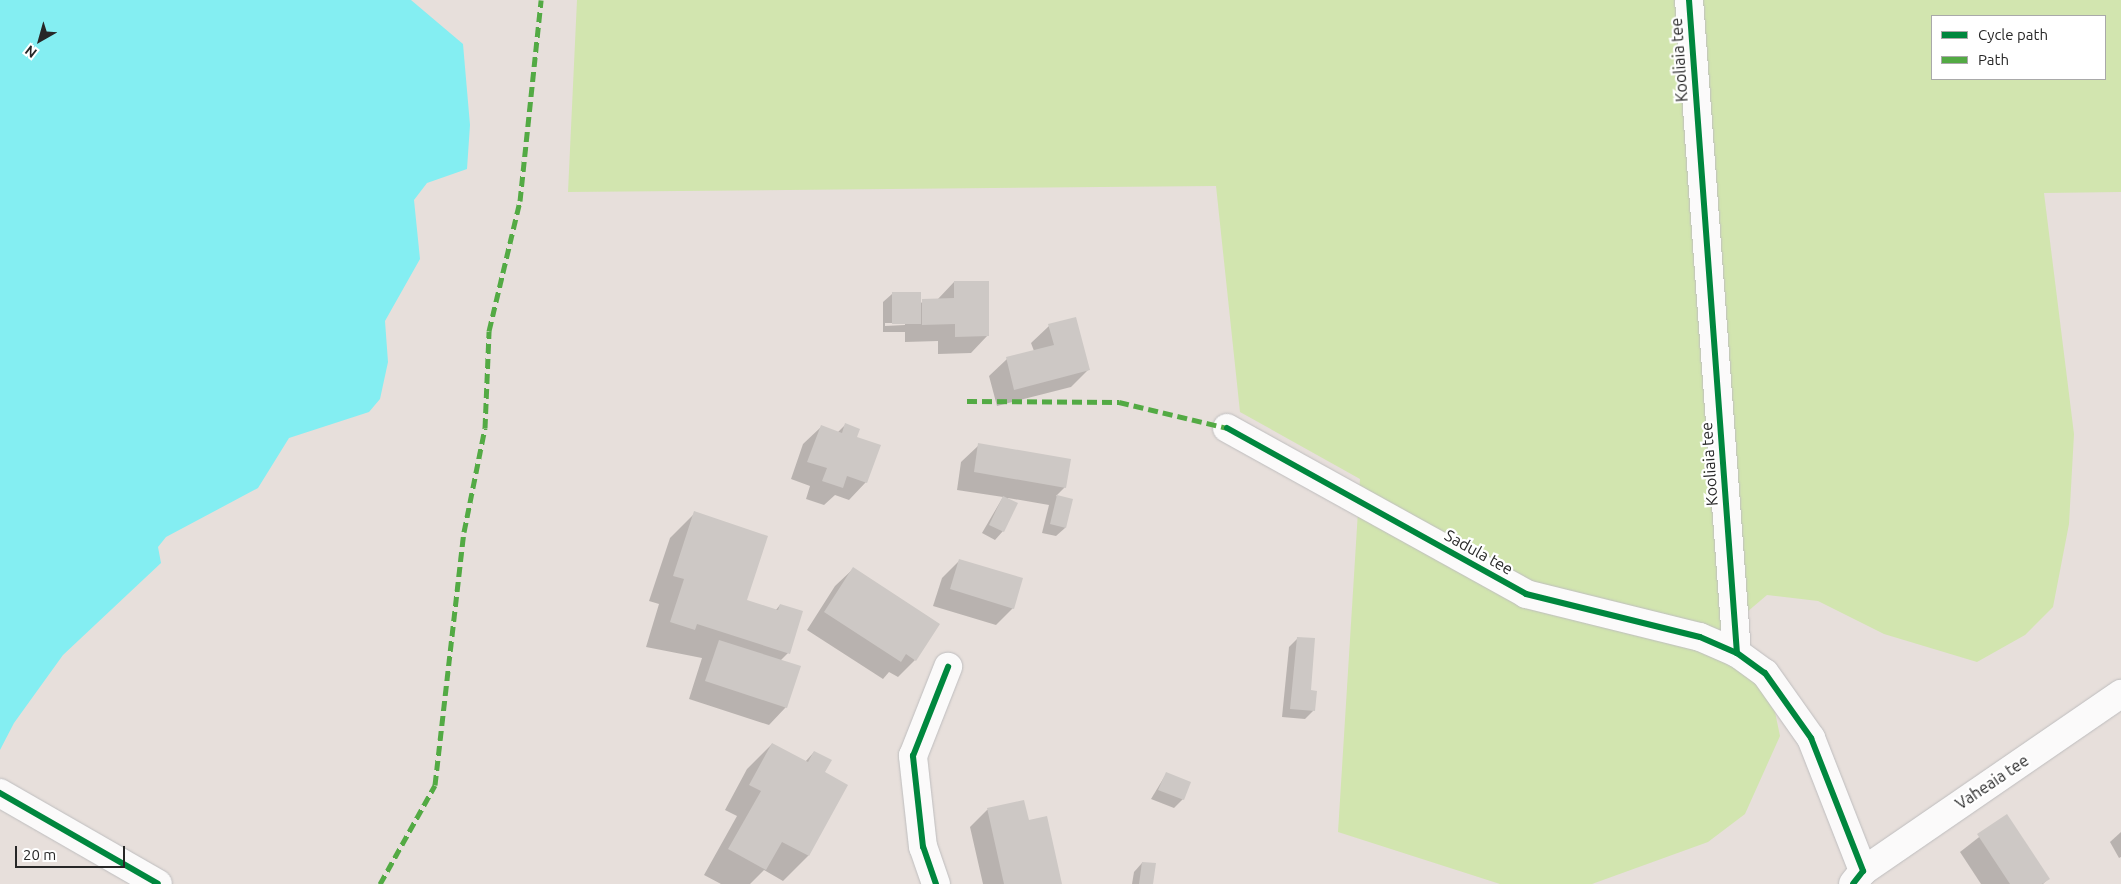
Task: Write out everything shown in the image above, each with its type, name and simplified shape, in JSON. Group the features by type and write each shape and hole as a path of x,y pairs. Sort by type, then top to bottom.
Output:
{"street":[{"name":"Kooliaia tee","path":"1689,0 1737,654"},
{"name":"Sadula tee","path":"1227,428 1526,594 1700,637 1737,654"},
{"path":"1737,654 1765,673 1811,738 1858,878"},
{"path":"936,884 923,847 913,756 948,667"},
{"name":"Vaheaia tee","path":"1858,878 2121,694"},
{"path":"0,793 158,884"}],"green space":[{"path":"577,0 2121,0 2121,192 2044,193 2074,434 2069,524 2053,607 2025,635 1977,662 1884,634 1818,601 1767,595 1747,612 1750,673 1775,712 1780,736 1745,814 1708,842 1592,884 1500,884 1338,832 1360,479 1240,412 1216,186 568,192"}],"water":[{"path":"0,0 411,0 463,44 470,125 467,169 427,183 414,200 420,259 385,321 388,362 380,399 369,412 289,438 258,488 166,537 158,547 161,563 63,655 14,723 0,750"}],"building":[{"path":"954,281 989,281 989,336 955,337 955,324 922,325 922,299 954,298"},
{"path":"892,292 921,292 921,324 892,324"},
{"path":"1076,317 1090,370 1014,390 1006,357 1054,345 1048,324"},
{"path":"845,423 860,429 857,437 881,445 867,483 847,476 843,488 822,481 827,468 807,462 821,425 842,433"},
{"path":"978,443 1071,459 1066,488 974,472"},
{"path":"1057,495 1073,499 1066,528 1050,524"},
{"path":"1003,496 1018,503 1004,532 989,525"},
{"path":"694,511 768,536 747,600 778,610 780,604 803,611 790,654 697,624 695,630 670,622 684,579 673,576"},
{"path":"959,559 1023,578 1014,609 950,589"},
{"path":"853,567 940,624 916,661 906,654 901,662 824,612"},
{"path":"1297,637 1315,638 1311,690 1317,691 1315,711 1290,709"},
{"path":"719,640 801,666 787,708 705,681"},
{"path":"772,743 808,762 814,751 832,760 825,772 848,785 809,856 782,842 766,870 728,849 761,791 749,785"},
{"path":"1166,772 1191,782 1184,800 1158,790"},
{"path":"1024,800 1029,820 1047,816 1062,884 1004,884 987,808"},
{"path":"2007,814 2050,879 2042,884 2010,884 1977,834"},
{"path":"1142,862 1156,863 1153,884 1139,884"}],"marked path":[{"path":"380,884 435,785 464,532 485,428 489,331 520,201 541,0"},
{"path":"967,401 1119,402 1227,428"}],"cycle path":[{"path":"1689,0 1737,653 1765,673 1811,738 1863,871 1853,884"},
{"path":"1227,428 1526,594 1700,637 1737,653"},
{"path":"936,884 923,847 913,756 948,667"},
{"path":"0,793 158,884"}]}
